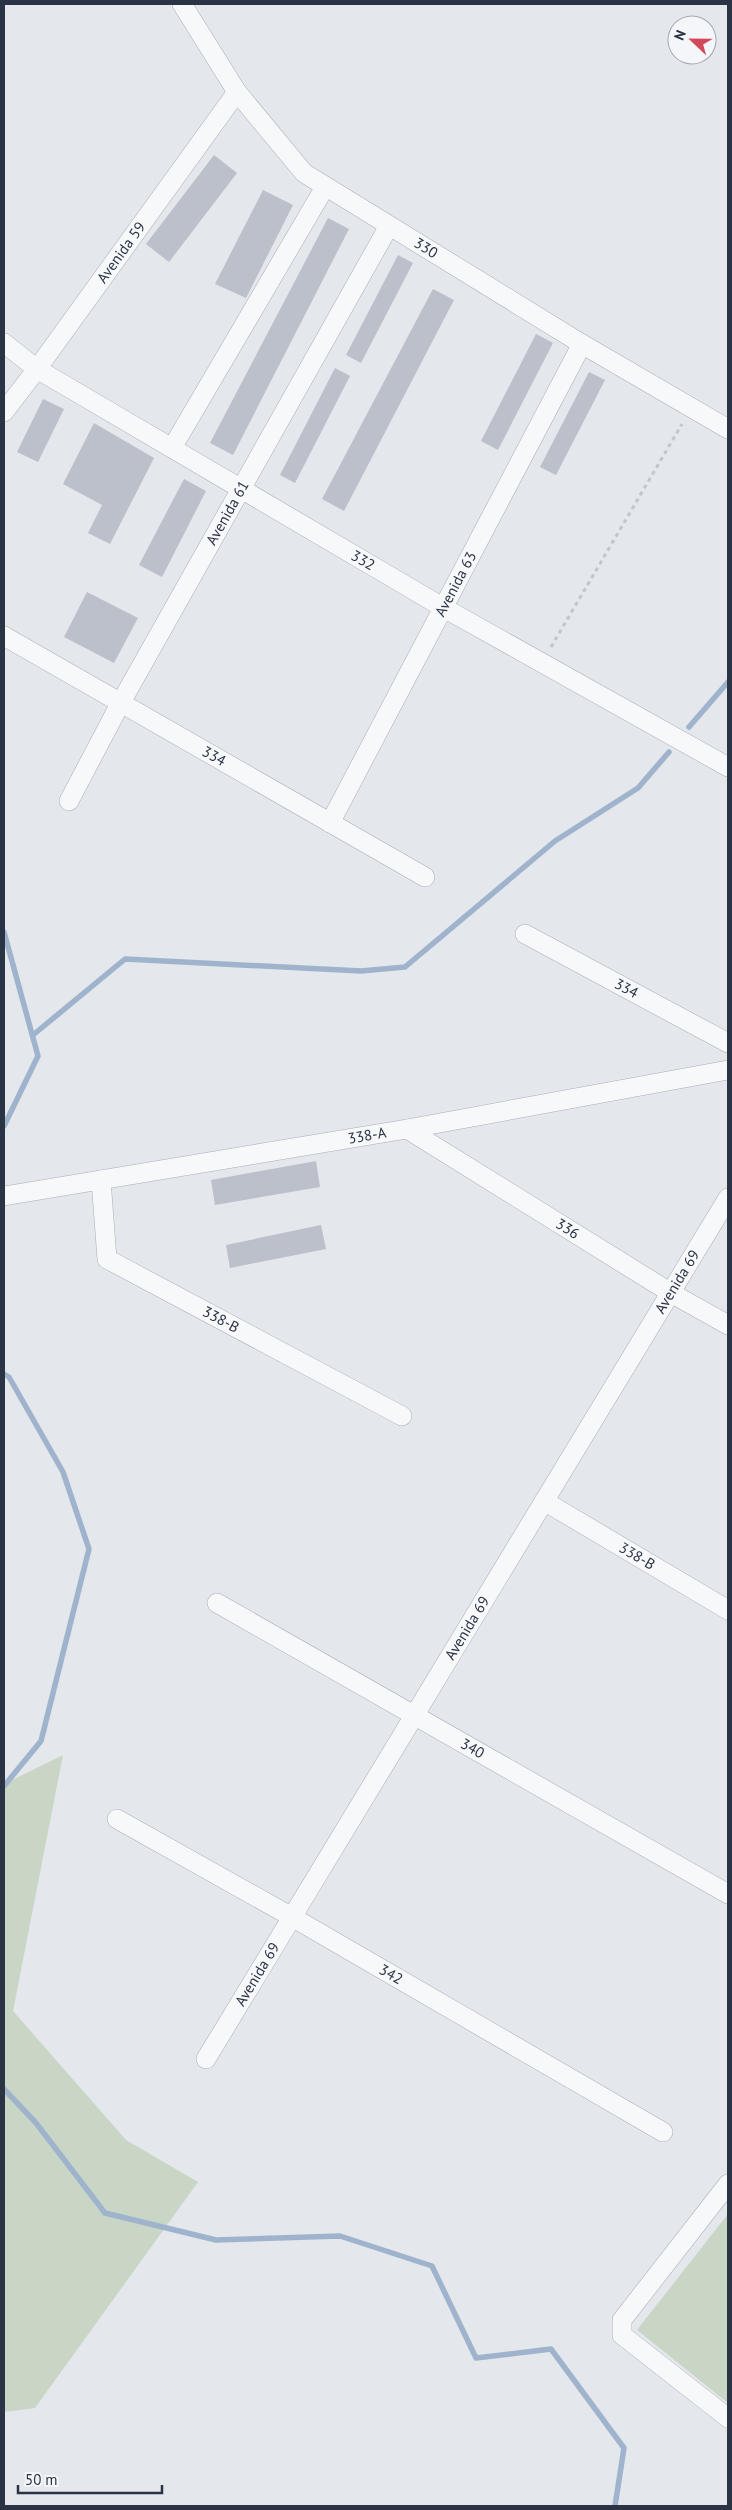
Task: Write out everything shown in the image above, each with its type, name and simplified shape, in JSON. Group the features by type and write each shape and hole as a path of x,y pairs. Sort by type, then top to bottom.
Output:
{"street":[{"name":"330","path":"182,4 237,92 304,173 582,344 728,429"},
{"name":"Avenida 59","path":"4,412 237,92"},
{"path":"172,448 325,187"},
{"name":"Avenida 61","path":"69,801 120,704 240,488 389,226"},
{"name":"332","path":"4,343 37,369 444,608 728,767"},
{"name":"Avenida 63","path":"330,823 582,344"},
{"name":"334","path":"4,636 425,877"},
{"name":"334","path":"525,934 728,1043"},
{"name":"338-A","path":"4,1196 407,1130 728,1070"},
{"name":"336","path":"407,1130 671,1293 728,1325"},
{"name":"338-B","path":"101,1180 107,1258 402,1416"},
{"name":"Avenida 69","path":"206,2059 728,1198"},
{"name":"338-B","path":"544,1501 728,1610"},
{"name":"340","path":"217,1603 415,1714 728,1894"},
{"name":"342","path":"117,1819 292,1917 663,2132"},
{"path":"728,2184 622,2320 622,2335 728,2418"}],"path":[{"path":"542,663 692,408"}],"green space":[{"path":"63,1755 13,2011 126,2140 198,2182 35,2408 4,2412 4,1784"},
{"path":"728,2214 728,2403 637,2330"}],"building":[{"path":"214,155 237,173 169,262 146,244"},
{"path":"263,190 293,205 246,298 215,284"},
{"path":"328,218 349,229 233,455 210,443"},
{"path":"398,255 413,263 361,363 346,355"},
{"path":"433,289 454,300 344,511 322,499"},
{"path":"536,334 553,343 498,450 481,441"},
{"path":"335,368 350,376 295,483 280,475"},
{"path":"589,372 605,380 556,475 540,467"},
{"path":"43,399 64,409 38,462 17,452"},
{"path":"94,423 154,458 110,544 88,533 102,505 63,484"},
{"path":"184,479 206,491 162,577 139,565"},
{"path":"87,592 138,618 114,663 64,637"},
{"path":"316,1161 320,1187 215,1205 211,1180"},
{"path":"321,1225 326,1249 230,1268 226,1245"}],"waterway":[{"path":"689,727 728,682"},
{"path":"33,1035 125,959 361,971 405,967 555,841 638,788 669,752"},
{"path":"4,932 38,1056 4,1126"},
{"path":"4,1374 9,1377 63,1472 89,1549 41,1741 4,1786"},
{"path":"4,2089 36,2123 105,2213 216,2240 340,2236 432,2266 476,2358 551,2349 624,2448 615,2506"}]}
